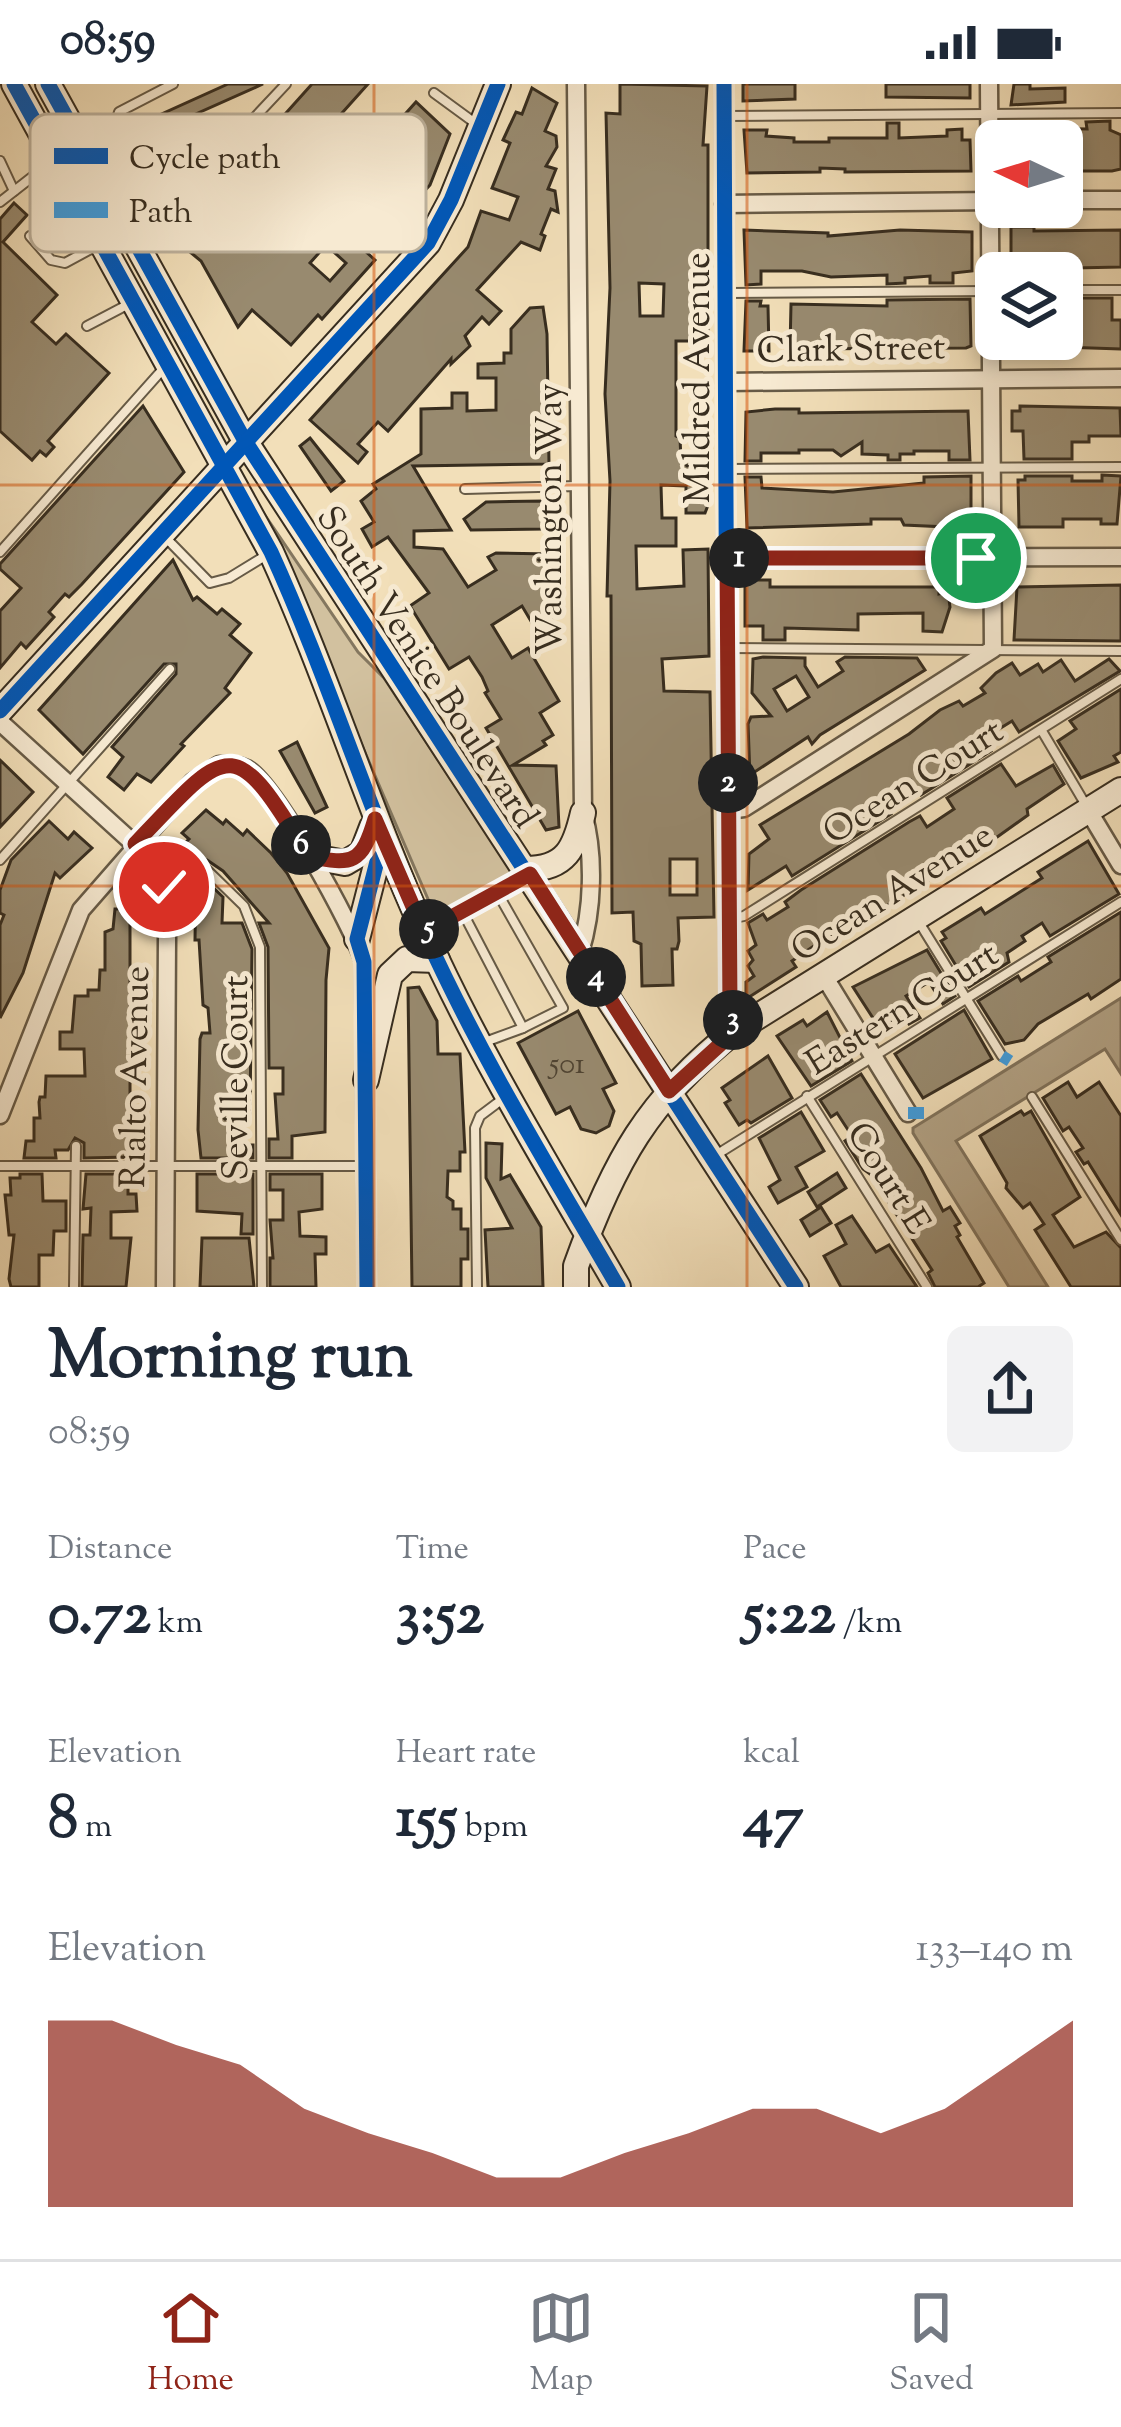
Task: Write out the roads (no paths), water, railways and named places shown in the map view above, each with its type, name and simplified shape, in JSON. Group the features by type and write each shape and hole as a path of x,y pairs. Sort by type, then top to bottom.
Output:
{"main road":[{"path":"14,84 31,114"},
{"name":"South Venice Boulevard","path":"48,84 64,114"},
{"path":"426,245 446,212 499,84"},
{"path":"106,252 272,552 379,828 437,960 617,1287"},
{"name":"South Venice Boulevard","path":"141,252 245,441 796,1287"},
{"path":"0,711 420,252"},
{"name":"Ocean Avenue","path":"576,1287 576,1266 586,1237 626,1150 669,1091 736,1030 1121,790"},
{"path":"528,871 550,868 570,854 583,813"},
{"path":"308,856 345,862 359,856 379,828"},
{"path":"357,939 379,828"},
{"path":"366,1080 390,975 407,959 437,960"}],"street":[{"name":"Washington Way","path":"577,84 583,813 588,831 589,923 580,952"},
{"name":"Mildred Avenue","path":"724,84 728,920 730,1010 736,1030"},
{"path":"989,84 989,120"},
{"path":"1083,200 1121,200"},
{"path":"724,204 975,201"},
{"path":"728,811 744,808 993,649 991,360"},
{"name":"Clark Street","path":"726,382 1121,378"},
{"path":"727,558 1121,557"},
{"path":"0,722 154,862"},
{"path":"0,1115 72,927 135,844 193,782 219,765 250,770 267,788 308,856 357,939 364,962 367,1287"},
{"path":"1088,810 1121,865"},
{"name":"Rialto Avenue","path":"154,862 164,887 167,938 165,1287"},
{"path":"824,976 908,1113"}],"lane":[{"path":"118,114 173,84"},
{"path":"258,114 286,84"},
{"path":"434,94 481,128"},
{"path":"724,116 1121,113"},
{"path":"0,161 14,191"},
{"path":"0,202 30,178"},
{"path":"44,252 51,260 65,263 77,252"},
{"path":"725,292 975,290"},
{"path":"1083,290 1121,290"},
{"path":"87,326 134,302"},
{"path":"0,552 169,364"},
{"path":"727,469 1121,466"},
{"path":"465,489 581,486"},
{"path":"161,533 210,583 229,578 272,552"},
{"path":"728,648 1121,651"},
{"path":"0,860 170,669"},
{"name":"Ocean Court","path":"728,920 743,916 1121,679"},
{"path":"1042,731 1088,810"},
{"name":"Seville Court","path":"154,862 205,868 244,906 260,946 262,1287"},
{"path":"424,932 528,871"},
{"path":"481,1044 563,1008 497,892"},
{"name":"Eastern Court","path":"710,1159 1121,902"},
{"path":"462,911 523,1028"},
{"path":"916,918 1002,1056"},
{"path":"477,1287 475,1127 480,1116 508,1095"},
{"name":"Court E","path":"807,1096 927,1287"},
{"path":"1033,1097 1121,1240"},
{"path":"74,1287 76,1146"},
{"path":"0,1166 366,1166"}]}
